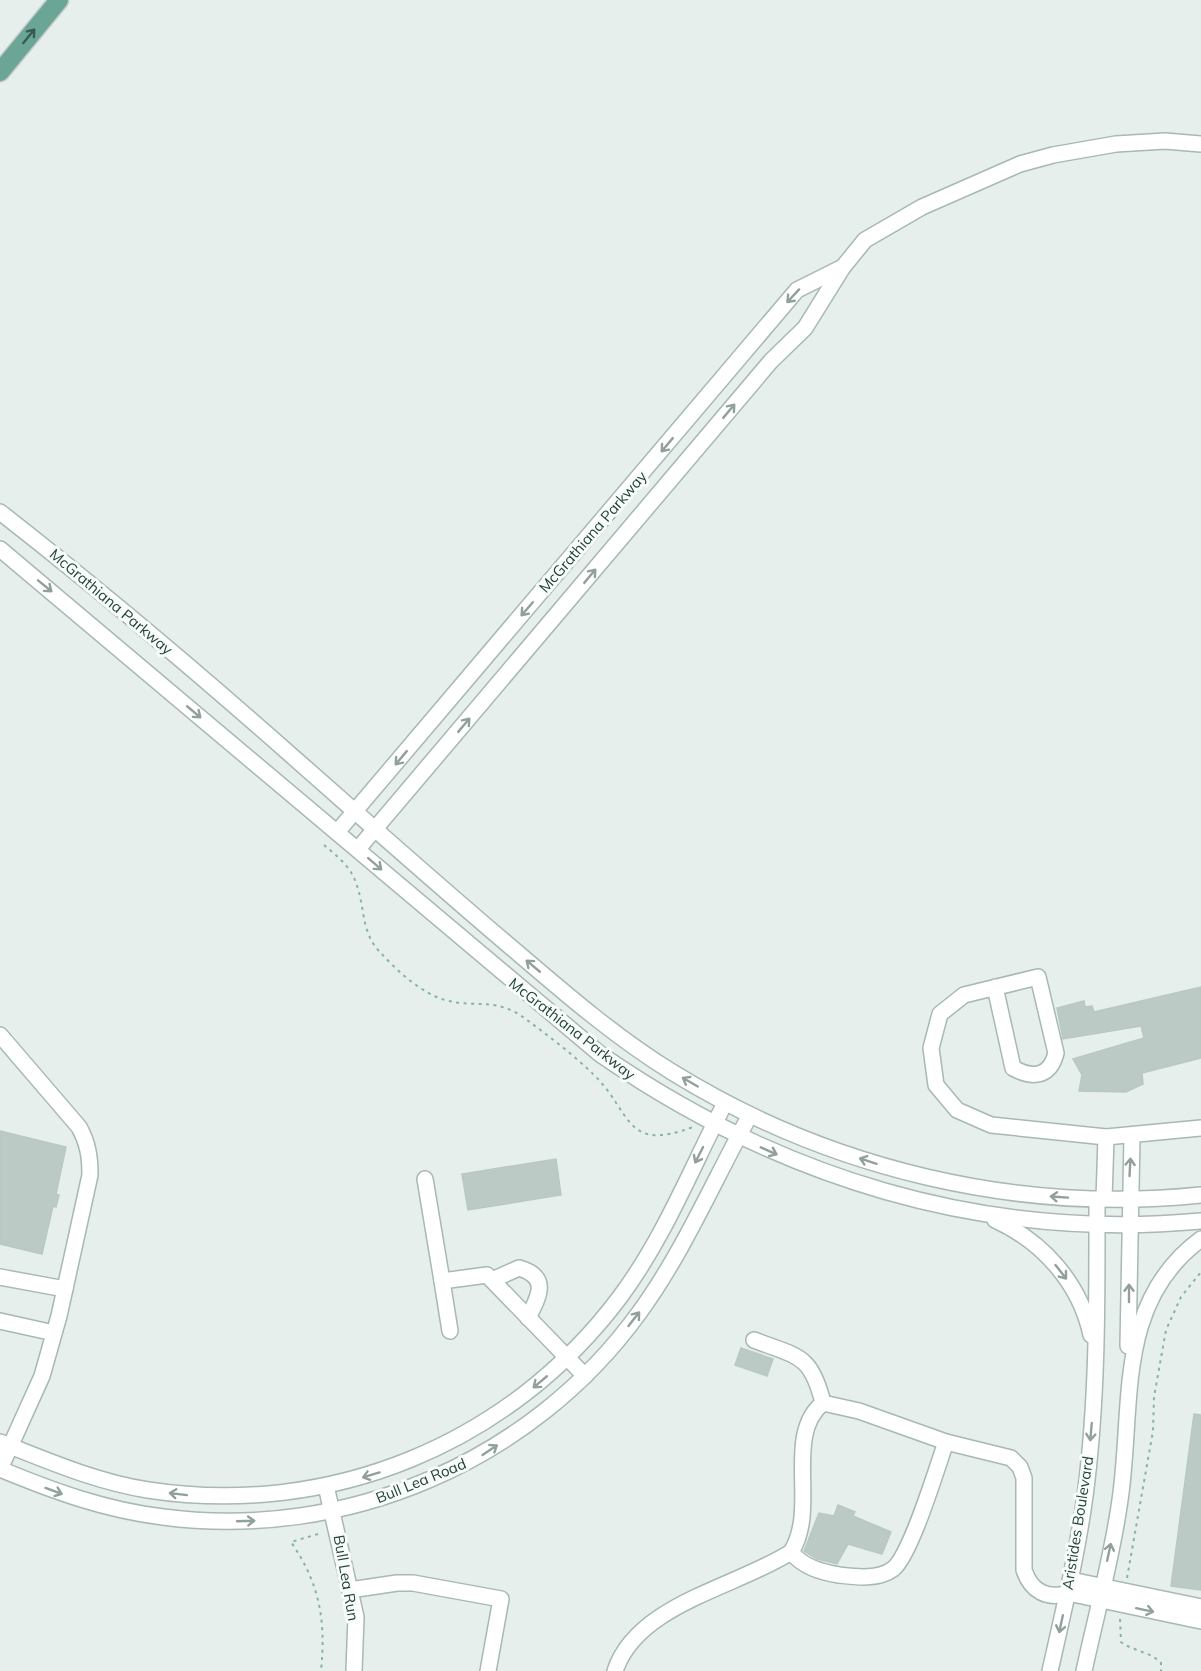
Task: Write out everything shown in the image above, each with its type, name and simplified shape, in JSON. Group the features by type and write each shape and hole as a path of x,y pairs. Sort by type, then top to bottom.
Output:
{"main road":[{"path":"0,72 59,0"}],"street":[{"name":"McGrathiana Parkway","path":"358,849 771,361 805,328 843,267 865,240 922,207 1020,164 1053,155 1116,144 1165,141 1201,144"},
{"name":"McGrathiana Parkway","path":"338,831 797,290 843,267"},
{"name":"McGrathiana Parkway","path":"0,512 264,732 375,831 595,1018 670,1071 725,1103 816,1143 919,1175 999,1191 1100,1199 1201,1195"},
{"name":"McGrathiana Parkway","path":"0,549 338,831 600,1054 646,1086 714,1125 791,1161 857,1184 906,1198 981,1213 1097,1224 1201,1221"},
{"path":"995,987 1013,1068 1027,1076 1041,1074 1054,1063 1056,1053 1038,977 995,987 964,995 940,1014 931,1048 936,1085 957,1110 991,1125 1106,1137 1201,1128"},
{"path":"0,1035 79,1127 86,1139 90,1175 65,1289 42,1376 6,1444 0,1469"},
{"name":"Bull Lea Road","path":"6,1444 106,1480 184,1495 270,1495 326,1486 394,1468 471,1432 508,1408 566,1359 614,1305 637,1271 725,1103"},
{"name":"Bull Lea Road","path":"0,1469 84,1501 161,1517 229,1522 277,1520 333,1511 410,1488 484,1454 532,1422 585,1376 613,1346 659,1284 750,1115"},
{"path":"1128,1415 1129,1199 1132,1136"},
{"name":"Aristides Boulevard","path":"1050,1671 1069,1587 1085,1496 1095,1373 1097,1224 1106,1137"},
{"path":"425,1179 450,1331"},
{"name":"Aristides Boulevard","path":"981,1213 1027,1238 1062,1271 1072,1286 1089,1326 1095,1373"},
{"path":"1084,1671 1120,1503 1133,1356 1143,1312 1153,1291 1170,1267 1201,1239"},
{"path":"492,1280 519,1268 531,1272 539,1281 539,1295 528,1318"},
{"path":"442,1281 482,1275 492,1280 566,1359 585,1376"},
{"path":"0,1277 65,1289"},
{"path":"0,1321 54,1334"},
{"path":"754,1340 804,1360 817,1377 823,1403"},
{"path":"823,1403 859,1411 946,1442 1011,1458 1020,1467 1024,1478 1024,1570 1028,1581 1038,1592 1056,1597 1069,1587 1123,1598 1201,1621"},
{"path":"615,1671 619,1660 636,1635 669,1612 791,1552 796,1545 805,1510 802,1456 808,1423 813,1412 823,1403"},
{"path":"791,1552 799,1562 825,1573 859,1578 880,1575 893,1569 908,1545 946,1442"},
{"name":"Bull Lea Run","path":"326,1486 356,1617 354,1671"},
{"path":"350,1590 413,1583 501,1599 488,1671"},
{"path":"1123,1598 1201,1607"}],"path":[{"path":"324,845 353,877 366,929 372,942 415,983 445,1000 489,1003 515,1012 594,1075 629,1124 647,1134 662,1137 714,1125"},
{"path":"1161,1671 1161,1663 1155,1656 1128,1647 1121,1642 1118,1632 1153,1431 1155,1388 1166,1330 1181,1298 1201,1272"},
{"path":"318,1534 291,1542 308,1567 319,1601 324,1637 321,1671"}],"building":[{"path":"1201,987 1201,1058 1142,1073 1143,1084 1126,1092 1079,1091 1082,1075 1073,1059 1144,1038 1141,1026 1063,1039 1057,1008 1084,1001 1085,1007 1092,1006 1094,1012"},
{"path":"0,1131 66,1147 56,1194 59,1195 56,1207 53,1206 42,1254 0,1244"},
{"path":"556,1159 561,1195 468,1210 462,1174"},
{"path":"741,1348 773,1359 767,1376 735,1365"},
{"path":"1194,1414 1201,1415 1201,1590 1171,1586"},
{"path":"838,1505 855,1512 853,1516 891,1532 882,1554 848,1544 837,1564 817,1559 804,1551 819,1513 834,1516"}]}
